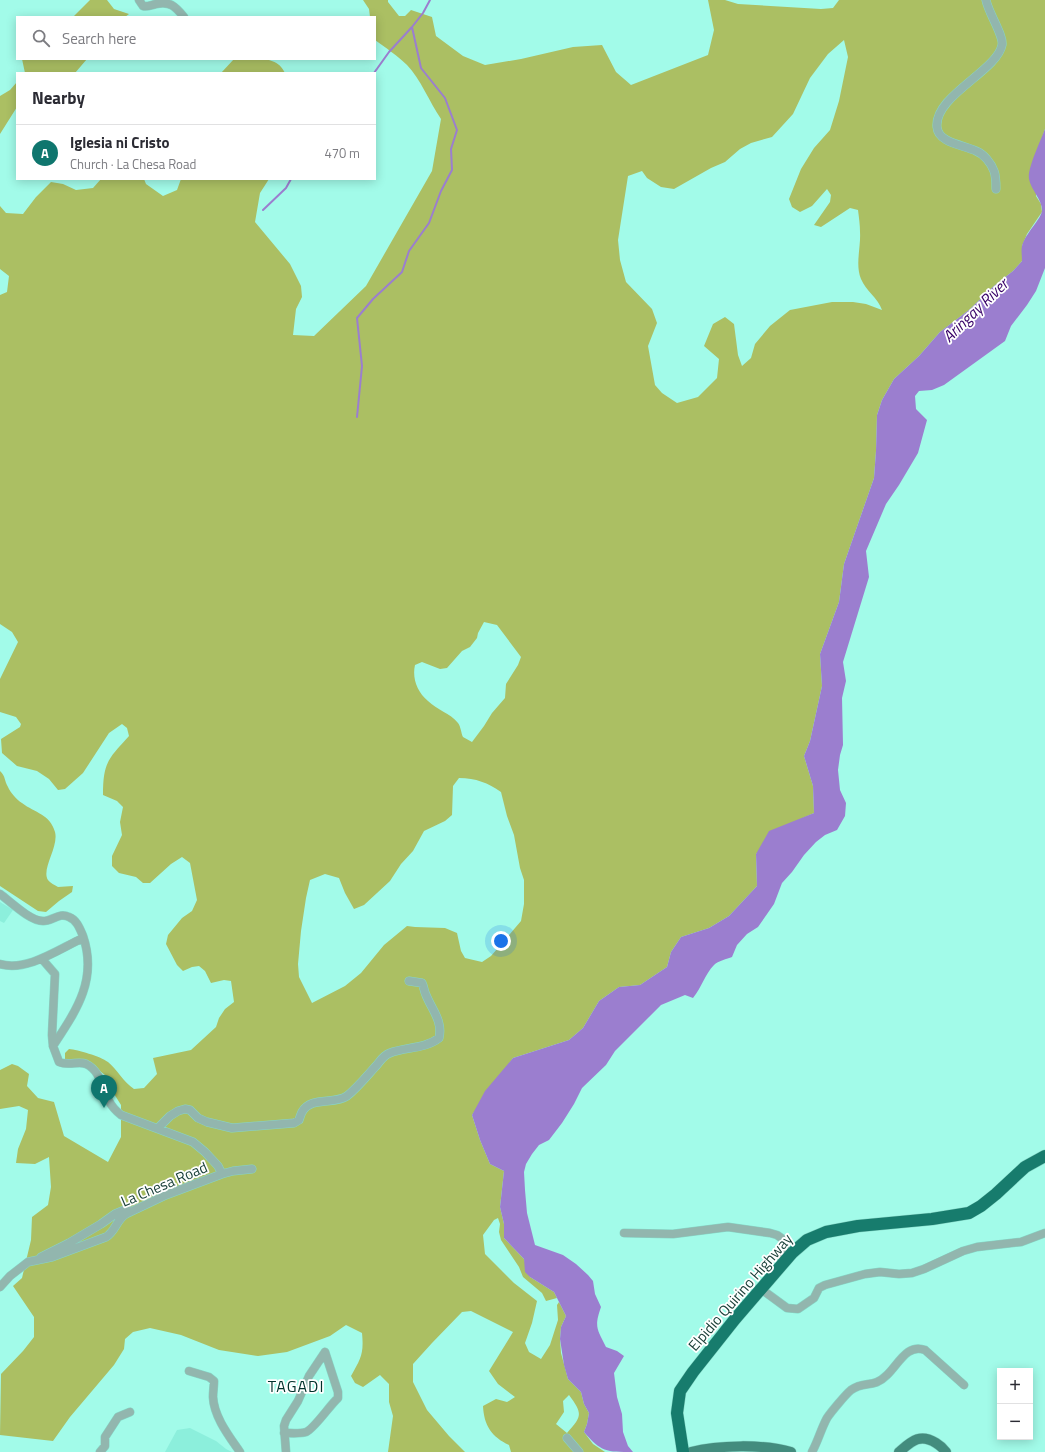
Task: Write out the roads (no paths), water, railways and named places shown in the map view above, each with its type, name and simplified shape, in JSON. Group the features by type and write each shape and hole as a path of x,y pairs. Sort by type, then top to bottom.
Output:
{"highway":[{"name":"Elpidio Quirino Highway","path":"683,1452 677,1413 680,1391 701,1362 761,1289 800,1246 812,1238 826,1232 854,1227 932,1219 969,1213 996,1194 1025,1167 1045,1156"}],"main road":[{"path":"899,1452 910,1443 921,1438 928,1438 932,1440 941,1446 946,1452"},
{"path":"691,1452 712,1448 756,1447 780,1449 791,1452"}],"street":[{"path":"139,0 142,6 147,7 165,3 170,4 183,16"},
{"path":"986,0 987,8 1002,39 1002,45 999,52 990,62 945,105 937,120 936,127 939,134 946,140 976,151 985,157 995,172 996,189"},
{"path":"0,894 28,916 38,920 44,921 62,915 68,916 76,922 83,938 87,954 87,981 79,1006 54,1046"},
{"path":"0,964 6,966 17,966 42,959 83,938"},
{"path":"42,959 53,971 55,979 52,1035 54,1046"},
{"path":"158,1128 174,1113 185,1109 190,1110 198,1118 207,1122 232,1128 294,1123 299,1120 302,1112 309,1106 321,1101 333,1102 342,1099 356,1087 383,1057 389,1053 426,1044 440,1038 441,1034 438,1021 432,1005 426,996 422,983 409,981"},
{"name":"La Chesa Road","path":"0,1287 20,1267 28,1262 52,1257 106,1237 111,1234 122,1217 166,1195 222,1174 218,1166 200,1146 158,1128 121,1115 114,1110 94,1069 84,1063 64,1064 59,1062 54,1046"},
{"path":"222,1174 252,1169"},
{"path":"36,1260 69,1243 101,1224 114,1214 128,1209 143,1207"},
{"path":"624,1233 673,1234 728,1227 770,1233 781,1237 785,1244 785,1254 780,1267"},
{"path":"761,1289 787,1308 798,1309 814,1298 819,1288 826,1285 865,1274 880,1272 898,1274 912,1273 977,1247 1021,1242 1045,1233"},
{"path":"812,1452 817,1444 827,1418 850,1391 860,1384 876,1384 886,1376 896,1363 908,1352 921,1348 925,1350 964,1385"},
{"path":"284,1433 306,1432 312,1429 338,1398 338,1392 325,1352 309,1376 298,1400 286,1420 284,1426 284,1433 286,1452"},
{"path":"189,1370 209,1377 214,1381 213,1398 216,1410 226,1432 240,1452"},
{"path":"100,1452 105,1446 106,1437 118,1417 130,1412"},
{"path":"567,1438 579,1452"}],"water":[{"name":"Aringay River","path":"1045,129 1045,268 1036,291 1011,326 1005,341 944,385 932,390 919,391 915,396 916,409 927,420 918,453 886,504 866,551 869,577 843,662 846,681 842,698 843,745 838,770 840,790 846,803 845,816 837,830 825,835 804,855 782,883 774,904 758,927 747,934 737,945 732,957 720,961 714,965 708,972 693,998 685,995 661,1005 615,1051 606,1065 582,1088 562,1123 549,1140 539,1145 526,1164 524,1172 527,1213 535,1245 563,1255 576,1264 593,1281 595,1294 601,1307 597,1324 599,1332 606,1347 617,1351 624,1356 614,1373 617,1397 622,1414 623,1432 628,1446 633,1452 616,1452 605,1450 595,1444 584,1432 589,1413 584,1404 581,1392 568,1379 560,1339 561,1327 566,1316 554,1292 530,1277 525,1272 524,1259 504,1238 504,1224 500,1207 504,1171 490,1164 472,1115 485,1091 513,1058 569,1040 583,1028 599,1001 619,987 640,985 667,967 671,952 681,937 709,928 729,916 757,886 756,854 769,831 814,813 813,786 804,756 810,741 822,686 820,654 839,602 844,564 874,478 877,415 882,400 894,379 919,356 940,332 969,310 994,286 1013,271 1022,261 1022,248 1024,241 1042,211 1041,203 1030,183 1029,174"}],"waterway":[{"path":"357,417 362,366 357,318 373,299 402,272 409,251 429,223 441,191 452,170 451,149 457,130 445,98 421,68 412,27 423,13 430,0"},
{"path":"375,72 389,52 412,27"},
{"path":"263,210 286,188 290,180"}],"place":[{"name":"Iglesia ni Cristo","path":"104,1108"}],"district":[{"name":"TAGADI","path":"296,1386"}]}
